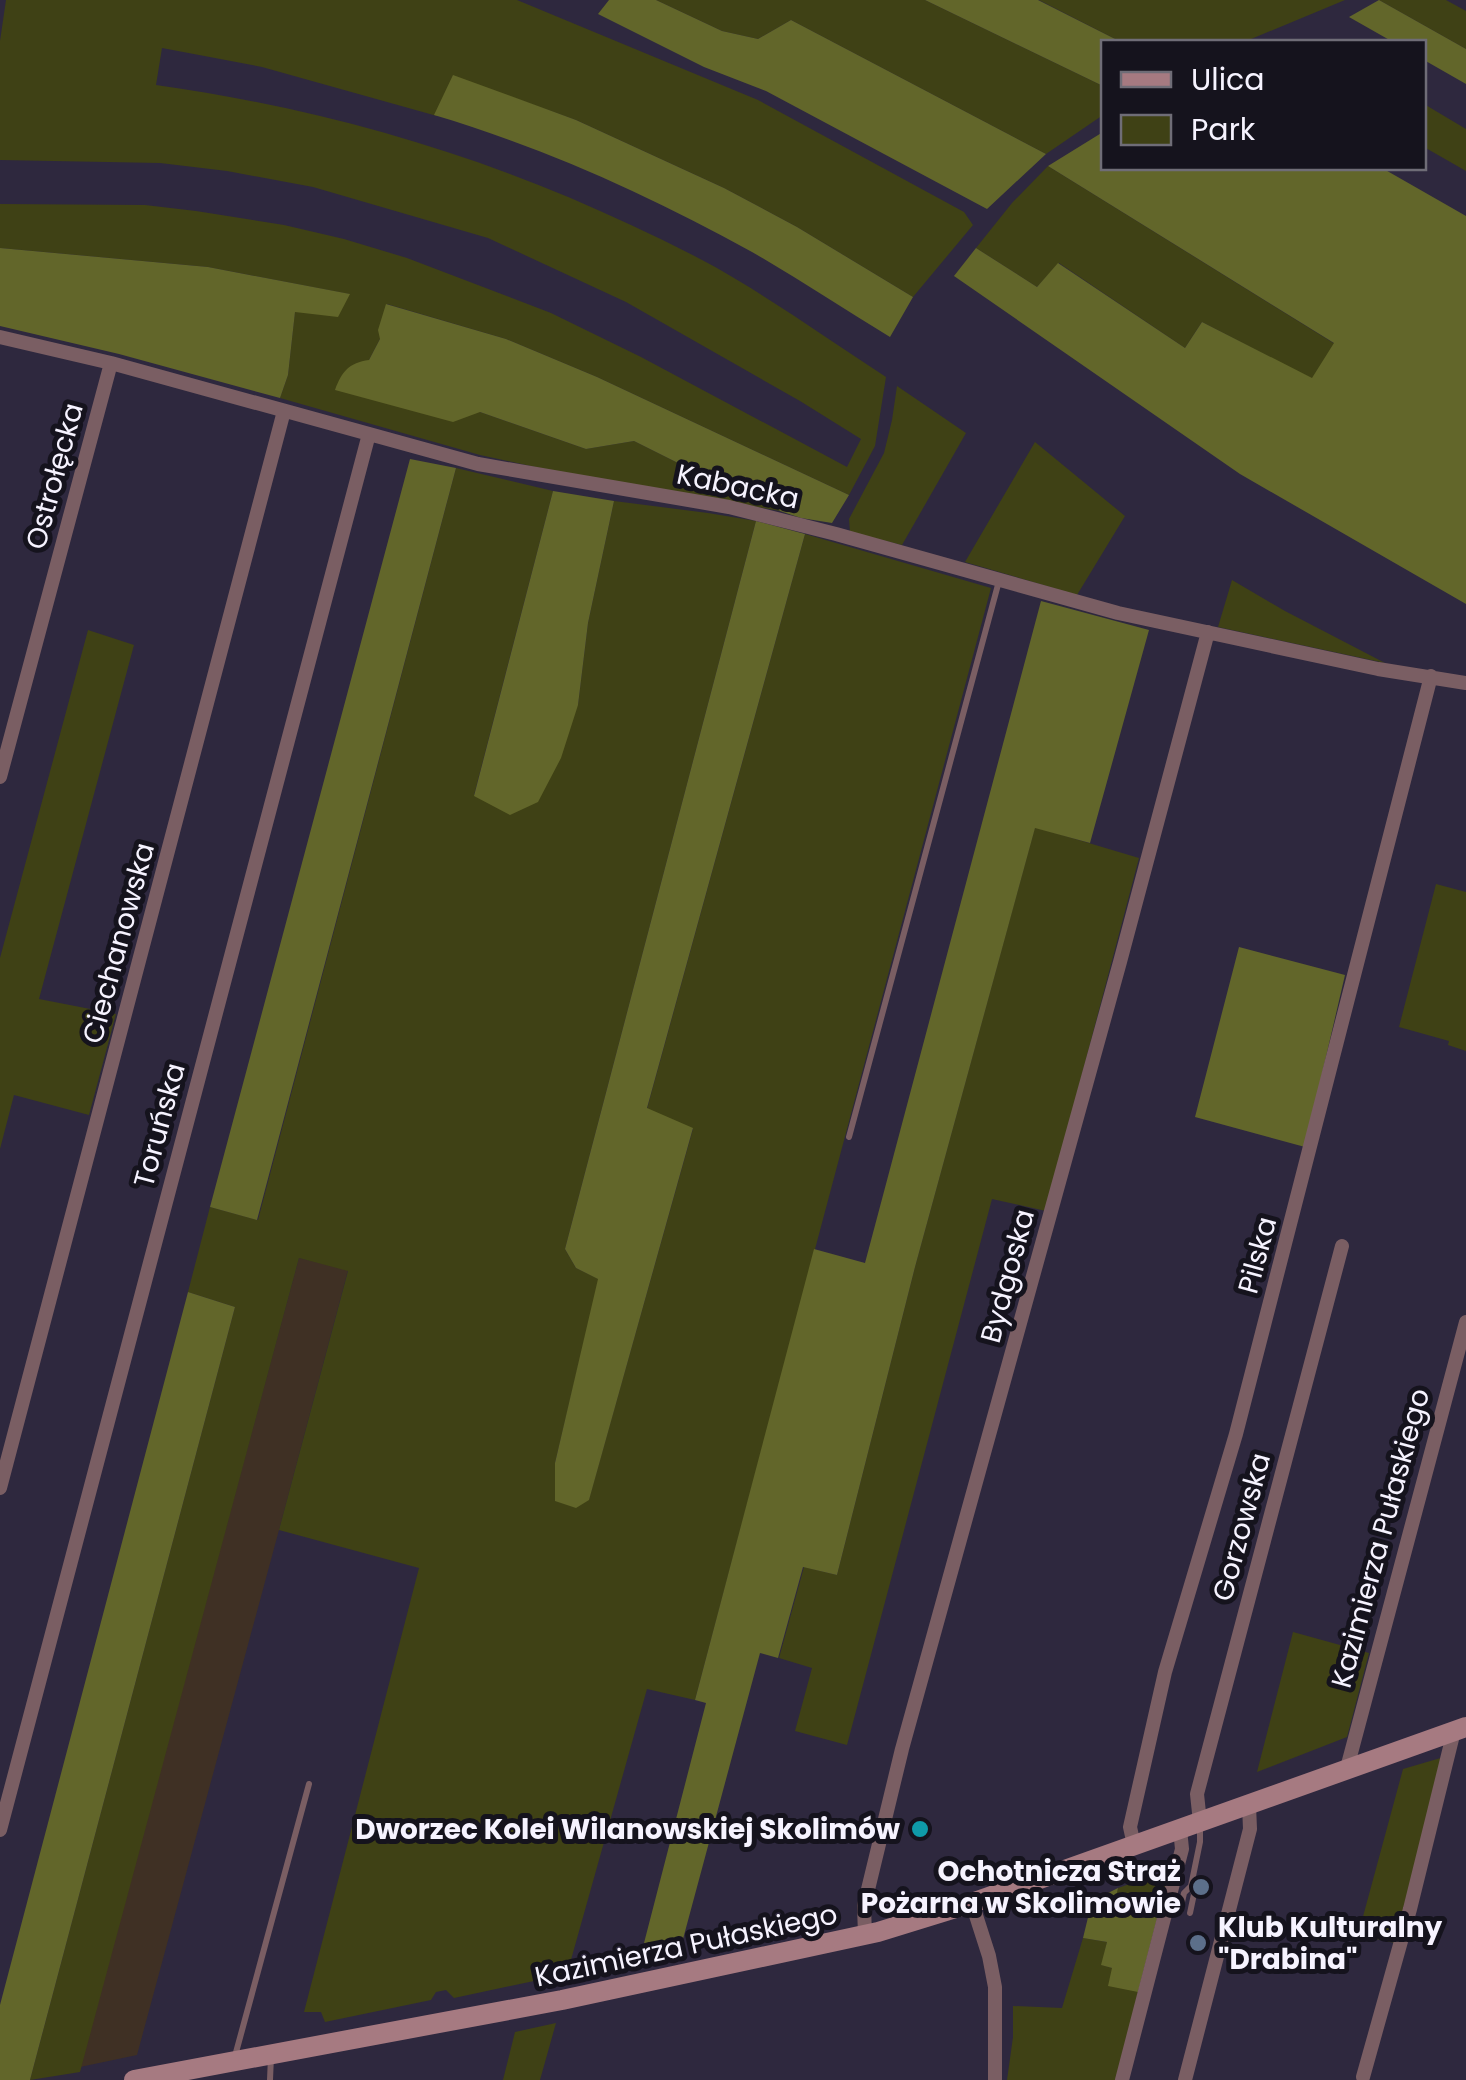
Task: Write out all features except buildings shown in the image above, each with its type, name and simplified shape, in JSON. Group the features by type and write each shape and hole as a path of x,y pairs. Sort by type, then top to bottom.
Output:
{"main road":[{"name":"Kazimierza Pułaskiego","path":"134,2080 562,2000 865,1935 972,1903 1460,1729"}],"street":[{"name":"Kabacka","path":"0,337 110,363 478,464 729,507 1118,613 1378,669 1466,683"},
{"name":"Ostrołęcka","path":"0,777 110,363"},
{"name":"Ciechanowska","path":"0,1488 284,411"},
{"name":"Toruńska","path":"0,1830 368,434"},
{"name":"Bydgoska","path":"865,1935 863,1910 902,1749 1208,632"},
{"name":"Pilska","path":"1134,1845 1130,1827 1165,1672 1236,1434 1430,676"},
{"name":"Gorzowska","path":"1122,2080 1342,1246"},
{"name":"Kazimierza Pułaskiego","path":"1347,1768 1466,1322"},
{"path":"1363,2076 1460,1729"},
{"path":"1184,2080 1250,1829 1248,1805"},
{"path":"972,1903 995,1988 995,2080"}],"lane":[{"path":"850,1137 1000,580"},
{"path":"233,2062 309,1784"},
{"path":"1190,1826 1200,1842 1190,1913"},
{"path":"1180,1911 1184,1893 1191,1886"},
{"path":"270,2080 271,2054"}],"shaded area":[{"path":"299,1258 348,1270 137,2055 80,2067"}],"green space":[{"path":"6,0 517,0 758,100 964,212 973,225 913,297 724,188 576,120 453,76 437,116 262,67 162,48 156,85 339,121 517,176 631,225 713,266 886,377 875,446 849,495 597,377 506,339 387,304 380,339 369,360 480,412 586,449 634,441 732,490 761,490 780,511 480,455 280,398 288,375 295,311 349,294 208,267 0,248 0,204 145,205 284,225 344,239 407,258 551,313 847,467 861,439 626,302 488,238 313,187 227,171 160,163 0,160 0,41"},
{"path":"609,0 656,0 722,31 758,39 791,20 1046,154 987,209 766,91 704,67 598,14"},
{"path":"656,0 925,0 1101,85 1101,116 1046,154 791,20 758,39 722,31"},
{"path":"925,0 1038,0 1117,40 1101,40 1101,85"},
{"path":"1039,0 1345,0 1249,40 1117,40"},
{"path":"1379,0 1446,0 1466,11 1466,49"},
{"path":"1379,0 1466,49 1466,84 1426,61 1426,40 1389,40 1349,17"},
{"path":"453,75 576,120 724,188 913,297 890,337 752,252 675,212 557,158 434,115"},
{"path":"1426,105 1466,129 1466,171 1426,148"},
{"path":"1101,133 1101,170 1386,170 1466,216 1466,604 1240,474 954,276 976,248 1037,287 1058,263 1185,348 1202,322 1312,378 1334,343 1048,166"},
{"path":"1048,166 1335,344 1312,379 1202,322 1185,348 1059,263 1037,287 976,248"},
{"path":"0,248 208,267 350,294 338,317 295,312 288,375 280,398 0,326"},
{"path":"386,304 506,339 597,377 849,495 832,523 801,518 780,511 761,490 732,490 634,441 586,449 480,412 453,422 335,390 347,369 369,360 380,339 378,330"},
{"path":"897,386 966,433 902,545 850,532 849,519 884,453"},
{"path":"1035,442 1125,516 1077,595 965,562"},
{"path":"410,459 456,468 257,1220 210,1207"},
{"path":"456,468 553,491 474,795 578,705 588,623 614,501 756,521 565,1249 576,1268 599,1279 555,1463 589,1499 693,1129 647,1109 805,534 991,588 695,1700 647,1689 567,1974 454,1998 446,1990 436,1992 431,2000 325,2022 321,2012 304,2012 419,1568 279,1530 348,1271 299,1258 80,2072 30,2080 235,1307 188,1292 210,1207 258,1220"},
{"path":"553,491 614,501 588,623 578,705 561,758 538,802 510,815 474,796"},
{"path":"756,521 805,534 647,1108 693,1128 589,1500 576,1508 555,1501 555,1463 598,1279 576,1268 565,1249"},
{"path":"1232,580 1285,611 1385,663 1218,627"},
{"path":"1041,601 1149,630 1090,843 1035,828 915,1267 837,1575 803,1567 778,1658 760,1653 683,1939 644,1943 706,1703 695,1700 814,1249 865,1263"},
{"path":"88,630 134,645 39,999 116,1014 89,1115 14,1095 0,1149 0,958"},
{"path":"1035,827 1139,858 1046,1211 992,1199 847,1745 795,1731 812,1668 779,1658 804,1567 837,1575 915,1267"},
{"path":"1436,884 1466,892 1466,1051 1448,1045 1449,1041 1399,1027"},
{"path":"1239,947 1345,975 1305,1147 1195,1117"},
{"path":"188,1292 235,1307 30,2080 0,2080 0,2005"},
{"path":"1293,1632 1369,1653 1347,1737 1257,1772"},
{"path":"1444,1757 1395,1943 1358,1935 1403,1769"},
{"path":"1170,1870 1159,1911 1113,1906 1118,1888"},
{"path":"1118,1888 1114,1906 1159,1911 1138,1992 1108,1986 1112,1968 1101,1965 1107,1942 1083,1938 1092,1901"},
{"path":"1083,1938 1107,1942 1102,1965 1112,1968 1138,1992 1117,2080 1007,2080 1013,2006 1062,2008"},
{"path":"556,2023 540,2080 503,2080 515,2032"}],"place":[{"name":"Dworzec Kolei Wilanowskiej Skolimów","path":"920,1829"},
{"name":"Ochotnicza Straż Pożarna w Skolimowie","path":"1201,1887"},
{"name":"Klub Kulturalny \"Drabina\"","path":"1198,1943"}]}
